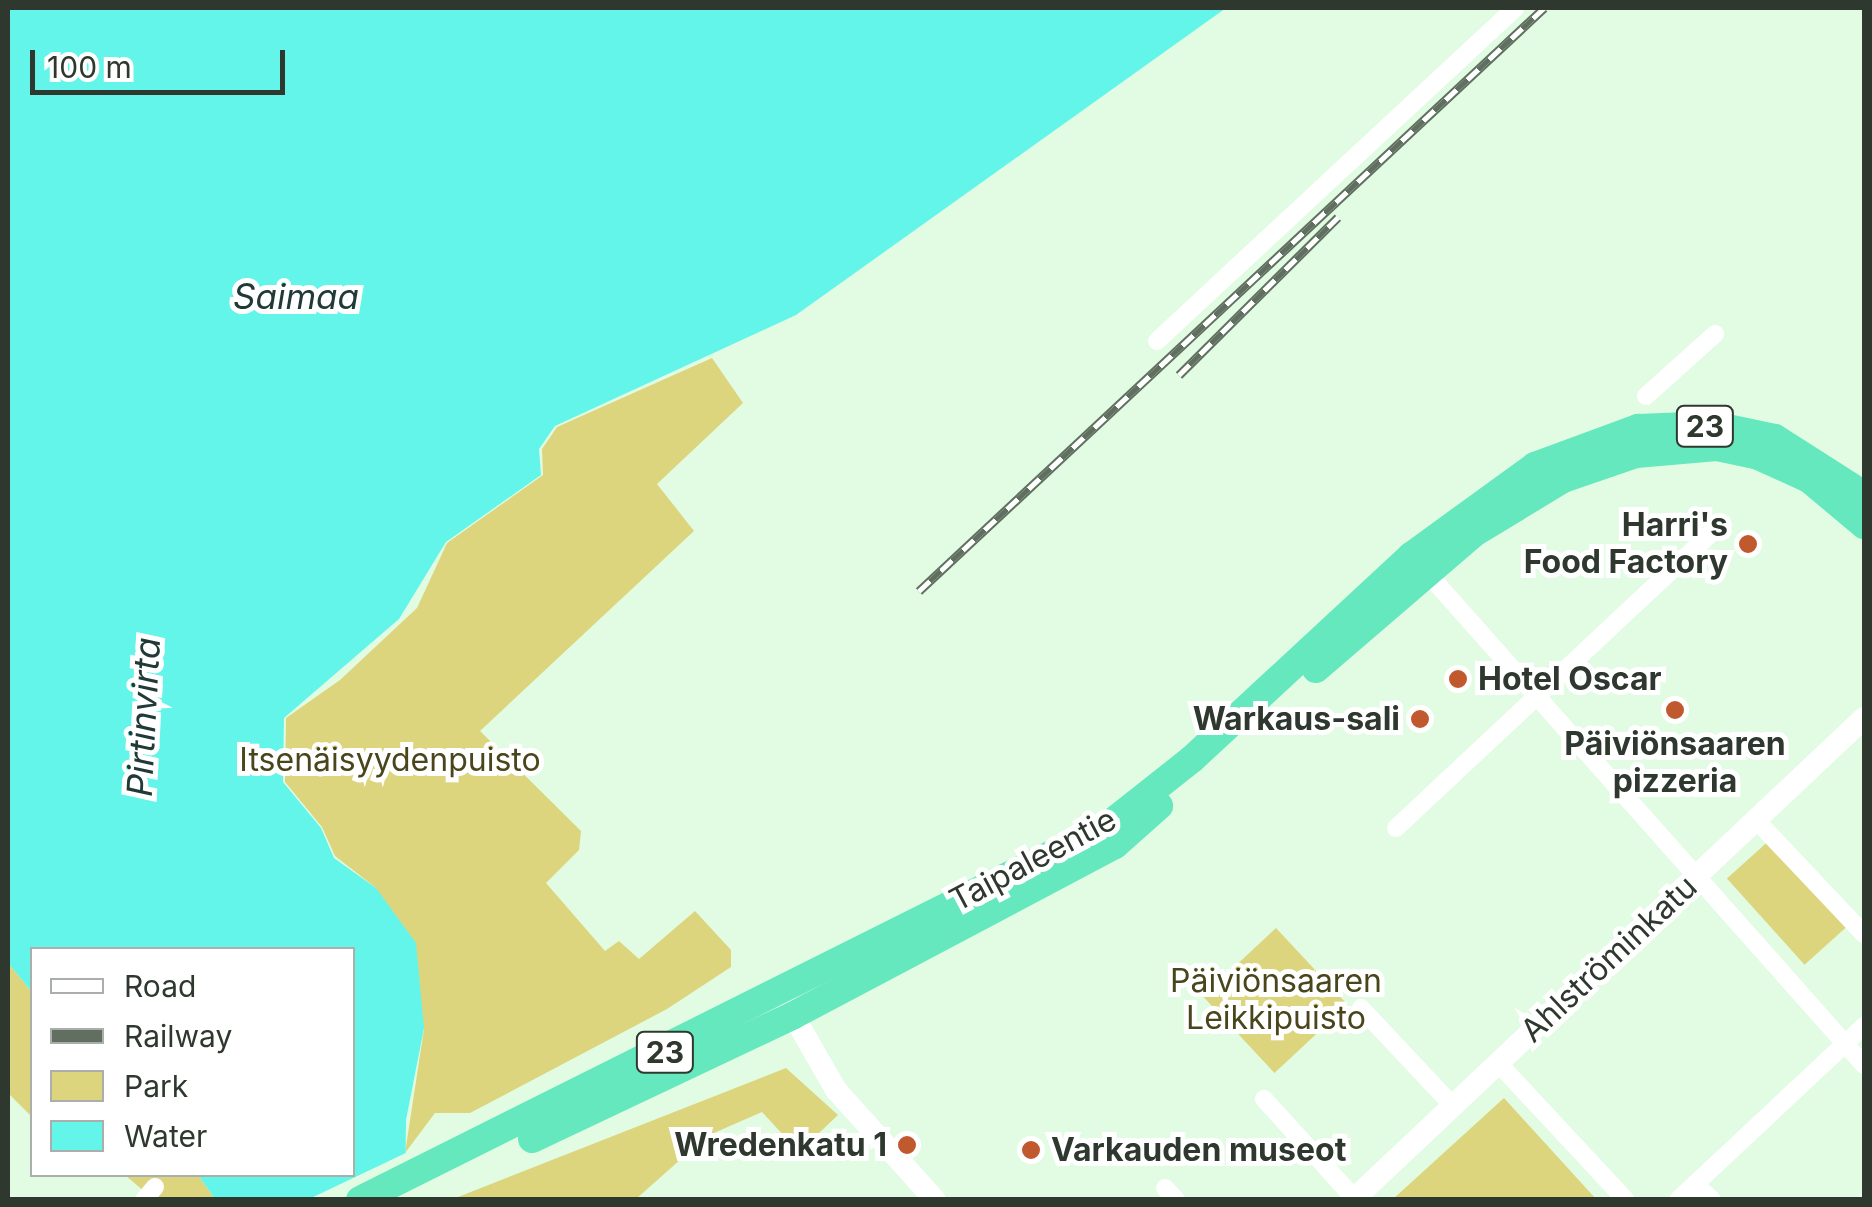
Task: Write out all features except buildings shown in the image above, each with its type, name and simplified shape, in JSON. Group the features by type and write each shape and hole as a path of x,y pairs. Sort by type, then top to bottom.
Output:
{"highway":[{"name":"Taipaleentie","path":"404,1200 503,1143 1116,845 1419,564 1534,466 1638,428 1713,425 1775,438 1864,494"},
{"name":"Taipaleentie","path":"1419,564 1563,479 1662,449 1717,446 1756,454 1810,479 1864,525"},
{"name":"Taipaleentie","path":"360,1200 503,1143"}],"street":[{"path":"1157,341 1516,8"},
{"path":"1646,396 1715,334"},
{"path":"1396,828 1711,532"},
{"path":"1419,564 1698,874 1712,899 1864,1065"},
{"name":"Ahlströminkatu","path":"1353,1199 1864,718"},
{"path":"1757,821 1864,934"},
{"path":"787,1005 836,1090 935,1200"},
{"path":"1362,1008 1454,1107"},
{"path":"1678,1200 1864,1026"},
{"path":"1499,1064 1626,1200"},
{"path":"1264,1100 1353,1199"},
{"path":"1696,1184 1712,1200"}],"green space":[{"name":"Itsenäisyydenpuisto","path":"712,358 743,403 657,484 694,531 480,731 581,831 579,850 546,883 605,951 619,941 639,959 695,911 731,950 731,967 667,1009 470,1113 435,1113 405,1153 424,1029 376,888 335,856 322,827 285,782 286,718 340,680 417,608 447,543 543,475 542,449 557,427"},
{"path":"1773,837 1851,923 1805,965 1727,878"},
{"name":"Päiviönsaaren Leikkipuisto","path":"1276,928 1348,1005 1274,1073 1203,996"},
{"path":"8,963 30,990 30,1115 8,1093"},
{"path":"786,1068 838,1115 799,1152 762,1112 707,1136 636,1199 453,1199"},
{"path":"1504,1098 1596,1199 1393,1199"},
{"path":"127,1177 199,1177 215,1199 153,1199"}],"water":[{"name":"Saimaa","path":"8,8 1226,8 796,315 555,426 539,449 541,475 446,542 399,619 284,718 283,782 321,828 334,858 376,888 416,943 424,1028 406,1120 405,1199 215,1199 199,1177 355,1177 355,947 30,947 30,990 8,963"}],"pier":[{"path":"410,1151 410,1200 309,1199"}],"railway":[{"path":"919,591 1544,8"},
{"path":"1179,375 1338,217"}],"place":[{"name":"Harri's Food Factory","path":"1748,544"},
{"name":"Hotel Oscar","path":"1458,679"},
{"name":"Päiviönsaaren pizzeria","path":"1675,710"},
{"name":"Warkaus-sali","path":"1420,719"},
{"name":"Wredenkatu 1","path":"907,1145"},
{"name":"Varkauden museot","path":"1031,1150"}],"water label":[{"name":"Pirtinvirta","path":"143,717"}]}
